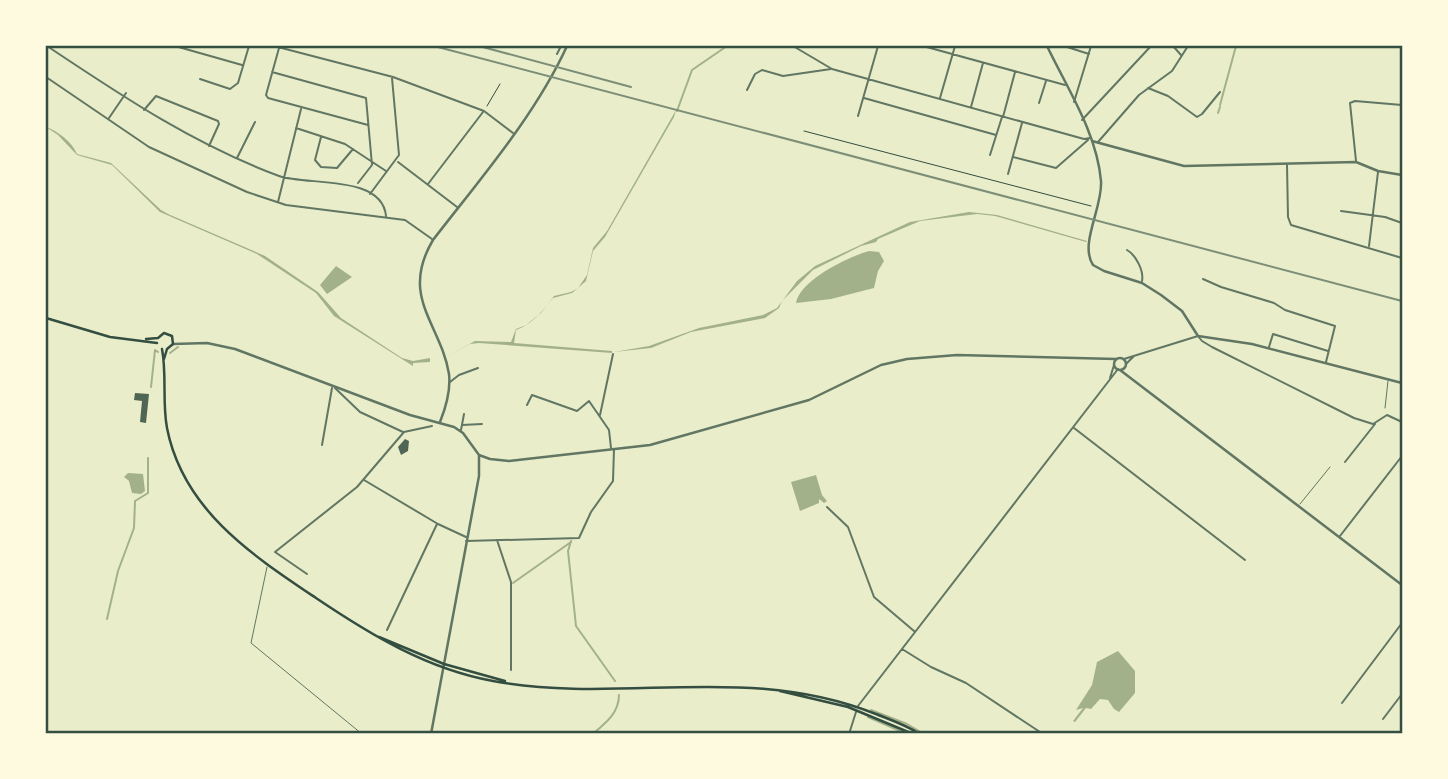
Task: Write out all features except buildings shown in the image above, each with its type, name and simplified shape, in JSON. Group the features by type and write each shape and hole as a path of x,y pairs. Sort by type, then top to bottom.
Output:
{"main road":[{"path":"46,317 110,337 157,343 162,349 164,360 165,417 171,444 182,473 199,501 218,523 267,565 373,634 443,666 492,681 573,688 724,685 802,692 920,733"},
{"path":"143,340 158,338 164,333 170,334 173,344 167,349 164,360"},
{"path":"157,343 158,338"},
{"path":"162,349 167,349"},
{"path":"857,709 913,733"}],"street":[{"path":"47,46 144,110 209,146 284,177 357,185 384,205 386,217"},
{"path":"174,46 243,65"},
{"path":"200,79 232,88 238,83 249,46"},
{"path":"274,46 393,77 484,111 514,134"},
{"path":"557,54 561,46"},
{"path":"440,422 449,383 445,360 424,309 420,291 425,257 433,240 514,134 567,46"},
{"path":"793,46 832,69 1186,166 1356,162 1378,171 1402,175"},
{"path":"858,116 878,46"},
{"path":"922,46 1066,85"},
{"path":"940,99 955,46"},
{"path":"1047,46 1090,139 1101,183 1100,202 1088,247 1089,260 1097,268 1142,283 1182,311 1198,336 1208,344 1354,418 1376,424"},
{"path":"1064,46 1088,54"},
{"path":"1074,102 1091,46"},
{"path":"1082,120 1151,46"},
{"path":"1173,46 1182,56"},
{"path":"1097,143 1147,88 1171,73 1188,46"},
{"path":"279,47 266,94 268,98 369,125"},
{"path":"971,107 984,62"},
{"path":"747,90 755,74 762,70 783,76 832,69"},
{"path":"990,155 1016,71"},
{"path":"272,72 366,98 373,162 357,185"},
{"path":"46,77 149,147 247,192 278,203 408,222 433,240"},
{"path":"370,194 384,179 399,155 393,77"},
{"path":"1039,103 1046,80"},
{"path":"1147,88 1168,96 1197,117 1220,92"},
{"path":"108,119 126,93"},
{"path":"144,110 156,96 218,121 209,146"},
{"path":"864,98 996,135"},
{"path":"1356,162 1350,106 1352,101 1402,105"},
{"path":"278,203 301,108"},
{"path":"428,184 484,111"},
{"path":"237,159 255,122"},
{"path":"1008,174 1022,122"},
{"path":"296,128 345,144 387,172"},
{"path":"321,136 315,160 321,167 337,167 353,149"},
{"path":"1013,157 1056,168 1090,139"},
{"path":"396,160 458,208"},
{"path":"1287,164 1290,224 1402,258"},
{"path":"1369,248 1378,171"},
{"path":"1341,211 1374,215 1402,223"},
{"path":"1127,250 1134,256 1141,270 1142,283"},
{"path":"1203,279 1221,288 1271,302 1284,310 1335,326 1326,363"},
{"path":"1268,348 1274,334 1329,351"},
{"path":"479,456 509,461 650,445 798,404 881,365 908,359 957,355 1124,359 1198,336 1268,348 1402,383"},
{"path":"173,338 186,342 224,345 410,415 461,430 479,456 479,476 430,733"},
{"path":"1208,344 1213,338"},
{"path":"173,344 186,342"},
{"path":"600,417 613,354"},
{"path":"849,733 857,709 901,648 1109,380 1135,356"},
{"path":"1104,359 1122,368 1130,377 1402,585"},
{"path":"1109,380 1116,359"},
{"path":"1122,368 1124,359"},
{"path":"449,383 458,375 478,368"},
{"path":"333,386 360,412 404,432 432,426"},
{"path":"322,445 333,386"},
{"path":"363,479 467,539 579,537 591,512 613,481 613,448 609,430 589,401 576,411 532,395 527,405"},
{"path":"461,430 464,414"},
{"path":"1345,462 1376,424 1387,415 1402,422"},
{"path":"462,425 482,424"},
{"path":"1073,427 1245,560"},
{"path":"307,574 275,552 338,503 404,432"},
{"path":"1339,537 1402,456"},
{"path":"827,507 848,527 874,597 914,631"},
{"path":"387,630 438,524"},
{"path":"497,540 511,582 511,670"},
{"path":"1342,703 1402,623"},
{"path":"901,648 931,667 966,683 1043,733"},
{"path":"1383,719 1402,694"}],"lane":[{"path":"1385,408 1388,379"},
{"path":"1299,506 1330,467"},
{"path":"267,565 250,643 362,733"}],"path":[{"path":"484,111 500,84"},
{"path":"804,131 1096,207"}],"shaded area":[{"path":"676,110 605,237 593,251 586,281 578,288 587,275 593,248 607,231"},
{"path":"46,127 64,138 77,154 111,163 161,210 265,256 318,292 341,318 402,358 413,361 430,358 430,362 413,363 413,366 334,316 316,293 257,254 160,212 112,165 77,155 58,135"},
{"path":"969,212 997,215 1087,241 995,216 977,214 920,221 813,270 783,300 797,281 815,266 910,222"},
{"path":"869,251 879,252 884,261 878,271 874,288 831,299 796,303 799,294 815,278 849,258"},
{"path":"336,266 352,277 327,294 320,285"},
{"path":"577,288 572,293 553,298 547,305 554,296"},
{"path":"782,302 779,308 765,318 691,332 651,348 614,352 649,346 699,328 763,315 777,308"},
{"path":"526,325 516,330 514,343 612,353 479,343 470,344 446,357 475,341 511,342 516,329"},
{"path":"128,473 143,474 145,491 141,494 132,493 129,481 124,477"},
{"path":"816,475 822,495 827,501 824,503 819,499 819,503 800,511 791,482"},
{"path":"1118,651 1135,671 1135,693 1119,712 1108,700 1100,699 1073,721 1083,708 1076,710 1092,685 1097,662"}],"waterway":[{"path":"677,111 692,70 727,46"},
{"path":"1220,105 1236,46"},
{"path":"1218,113 1220,107"},
{"path":"170,353 178,347"},
{"path":"151,387 155,350 158,352"},
{"path":"107,619 118,571 134,528 135,501 148,493 148,458"},
{"path":"571,541 568,551 576,626 615,681"},
{"path":"513,583 571,542"},
{"path":"595,732 615,712 619,695"},
{"path":"871,710 924,734"},
{"path":"868,717 907,734"}],"railway":[{"path":"434,46 1402,301"},
{"path":"479,46 631,87"}]}
